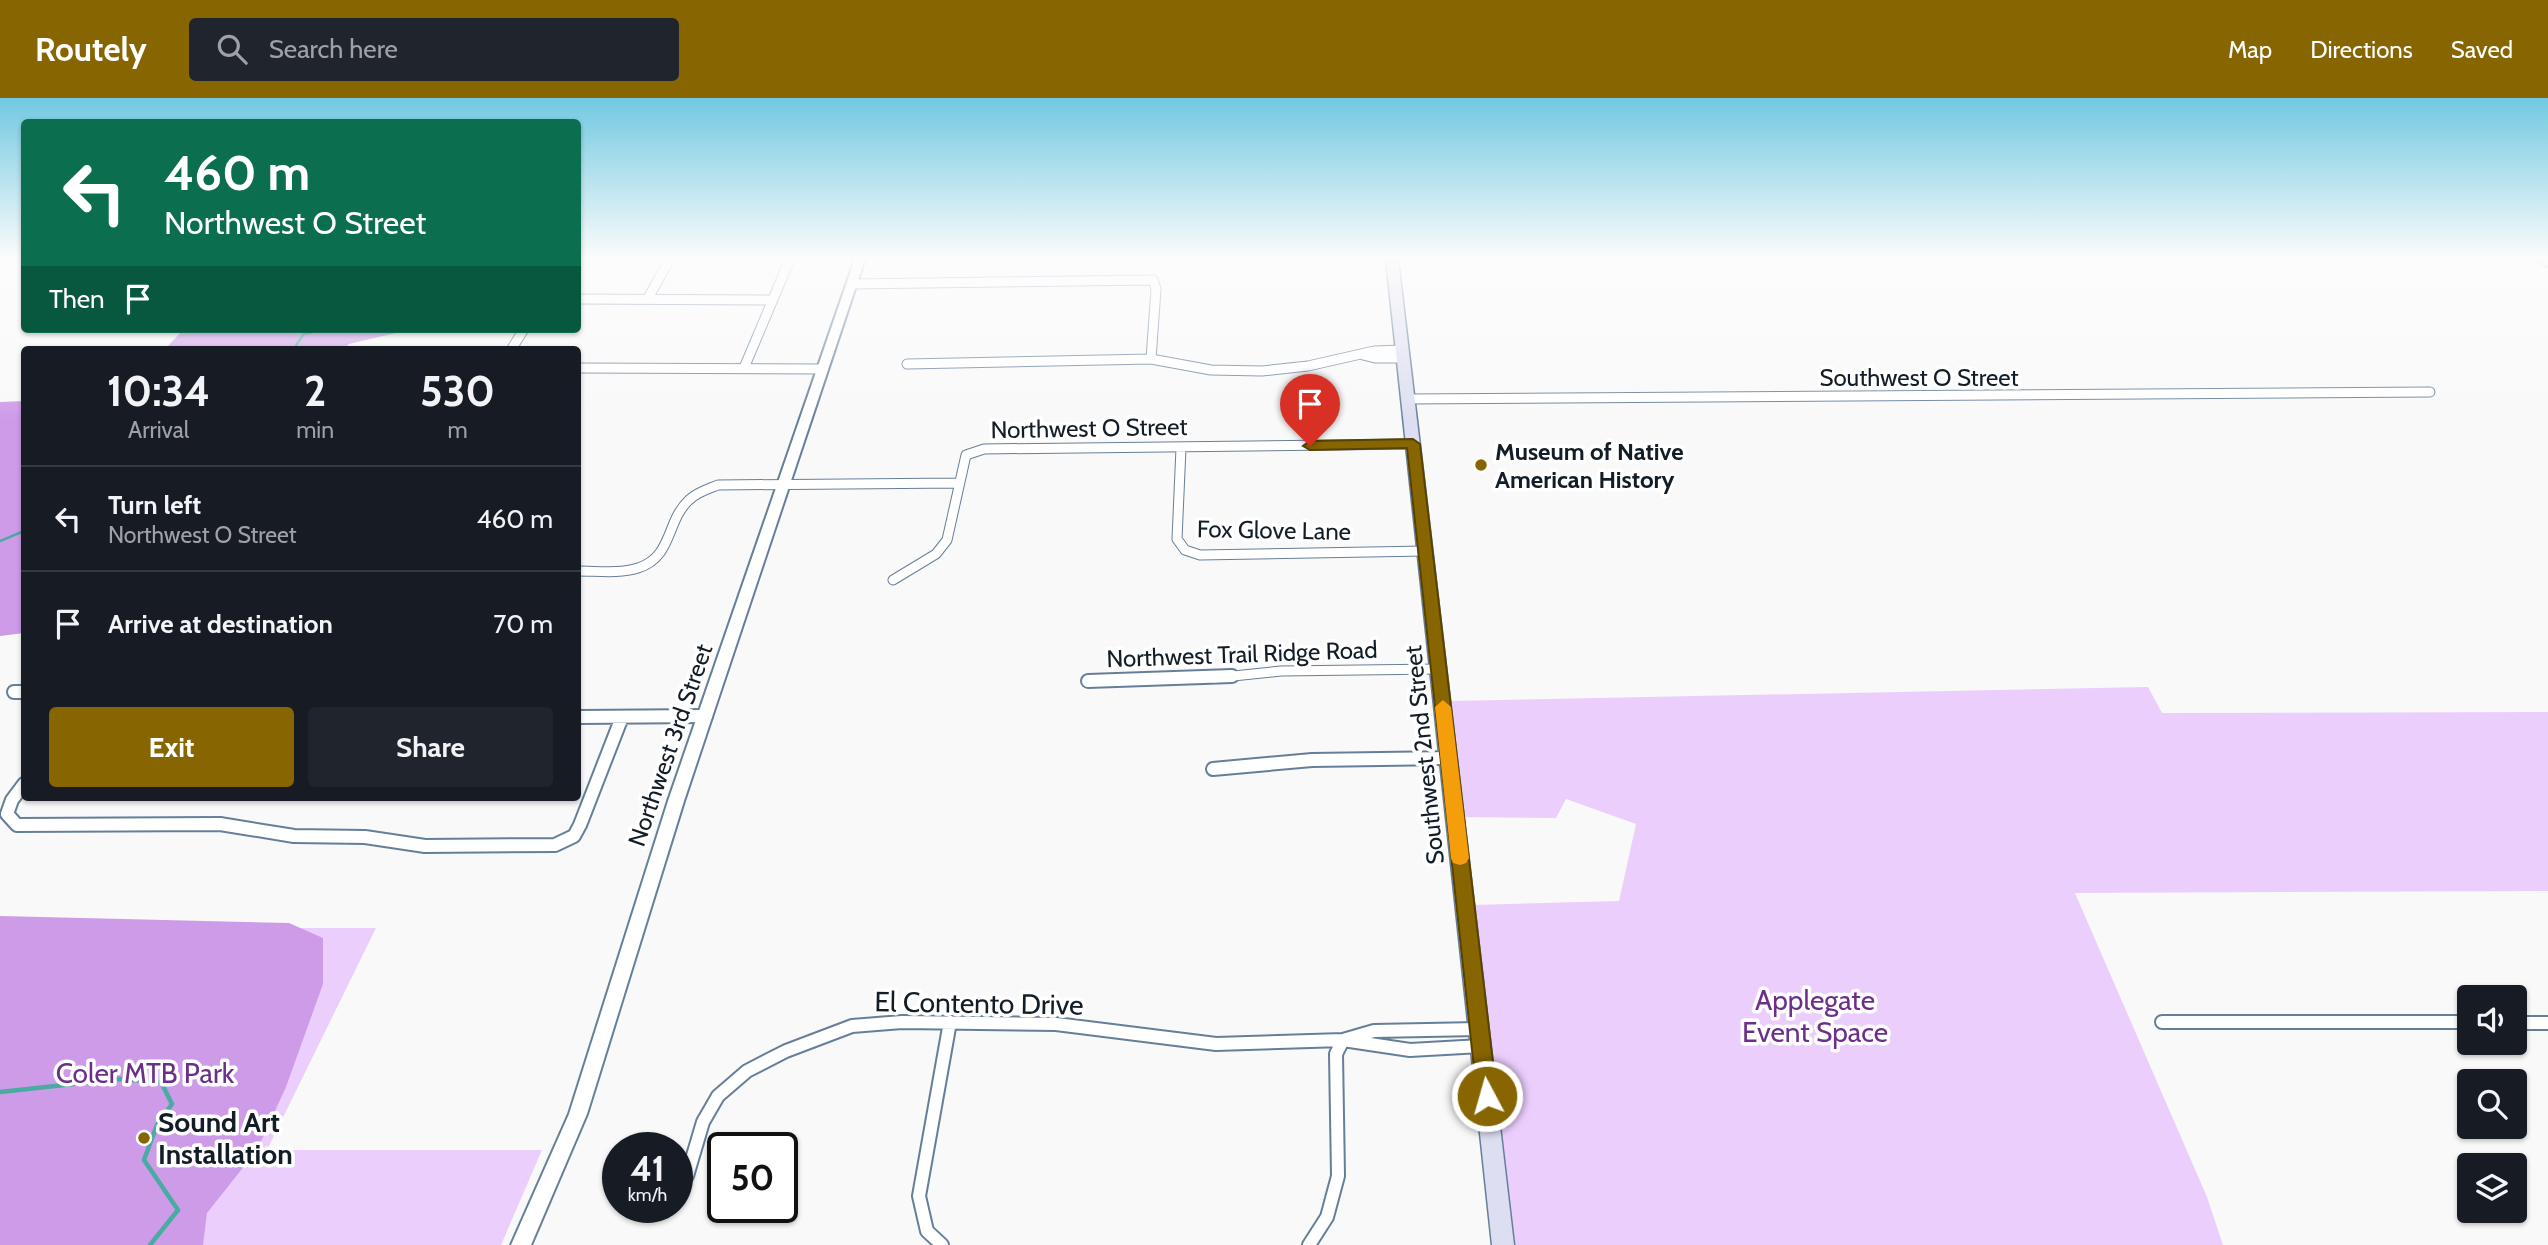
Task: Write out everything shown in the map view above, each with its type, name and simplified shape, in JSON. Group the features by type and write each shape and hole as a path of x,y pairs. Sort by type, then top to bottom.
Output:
{"main road":[{"name":"Southwest 2nd Street","path":"1398,313 1503,1245"}],"street":[{"path":"744,368 768,313"},
{"name":"Northwest 3rd Street","path":"521,1245 578,1114 676,801 842,313"},
{"path":"1151,359 1154,313"},
{"path":"907,364 1151,359 1211,370 1262,371 1289,369 1338,357 1363,355 1375,358 1403,354"},
{"path":"581,368 822,369"},
{"name":"Southwest O Street","path":"1408,399 2368,395 2430,392"},
{"name":"Northwest O Street","path":"958,484 966,455 984,449 1413,444"},
{"name":"Fox Glove Lane","path":"1181,448 1177,539 1185,550 1200,555 1425,551"},
{"path":"581,571 625,571 647,565 664,552 686,501 701,491 718,485 958,484 947,540 936,554 892,580"},
{"name":"Northwest Trail Ridge Road","path":"1088,681 1202,679 1281,671 1438,669"},
{"path":"581,717 706,716"},
{"path":"21,788 12,800 7,814 17,825 220,824 294,836 365,837 425,846 555,845 574,836 622,717"},
{"path":"1213,769 1312,760 1449,758"},
{"path":"942,1245 936,1243 921,1220 919,1196 950,1022"},
{"name":"El Contento Drive","path":"693,1154 702,1122 718,1096 747,1071 786,1051 852,1026 950,1022 1056,1024 1216,1044 1343,1040 1410,1050 1481,1046"},
{"path":"2162,1022 2457,1022"},
{"path":"2527,1023 2548,1023"},
{"name":"El Contento Drive","path":"1343,1040 1374,1031 1479,1029"},
{"path":"1309,1245 1327,1217 1338,1176 1336,1054 1343,1040"}],"green space":[{"path":"180,333 396,333 347,346 168,346"},
{"path":"21,401 21,633 0,636 0,402"},
{"name":"Applegate Event Space","path":"2148,687 2162,713 2548,712 2548,891 2075,893 2207,1197 2223,1245 1512,1245 1473,905 1619,901 1636,824 1566,799 1556,818 1462,817 1449,701"},
{"name":"Coler MTB Park","path":"0,916 289,923 323,938 323,984 286,1087 257,1150 207,1213 203,1245 0,1245"},
{"name":"Coler MTB Park","path":"0,928 376,928 267,1150 542,1150 501,1245 0,1245"}],"waterway":[{"path":"296,346 304,333"},
{"path":"304,334 309,333"},
{"path":"0,541 21,532"},
{"path":"0,1092 119,1079 161,1082 172,1104 157,1125 144,1160 178,1210 150,1245"}],"slow traffic":[{"path":"1443,707 1460,858"}],"place":[{"name":"Museum of Native American History","path":"1481,465"},
{"name":"Sound Art Installation","path":"144,1138"}],"route":[{"path":"1310,446 1413,444 1487,1096"}]}
